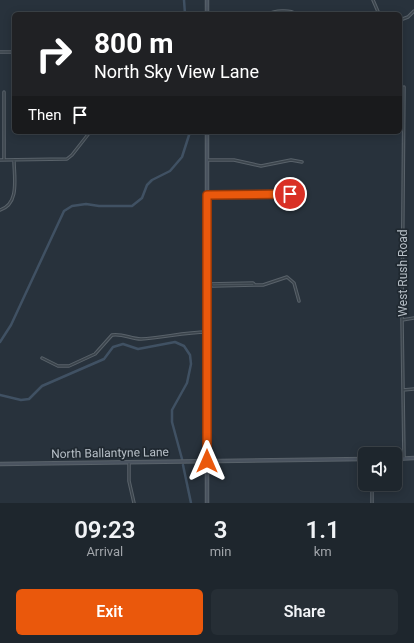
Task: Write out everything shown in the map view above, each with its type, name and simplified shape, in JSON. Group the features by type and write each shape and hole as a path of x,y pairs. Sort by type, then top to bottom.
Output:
{"main road":[{"path":"207,0 207,12"},
{"path":"207,134 209,284 207,332 207,503"},
{"path":"404,458 414,458"},
{"name":"North Ballantyne Lane","path":"0,464 358,459"}],"street":[{"path":"373,0 378,12"},
{"path":"402,19 408,17 414,11"},
{"path":"272,12 292,12"},
{"path":"0,52 12,52"},
{"name":"West Rush Road","path":"404,87 402,320 404,458"},
{"path":"4,92 4,160"},
{"path":"0,160 67,159 88,134"},
{"path":"0,210 8,206 14,197 14,160"},
{"path":"207,160 234,160 260,166 291,160 302,162"},
{"path":"207,195 290,194"},
{"path":"209,284 213,286 263,285 287,277 294,283 299,301"},
{"path":"402,320 414,318"},
{"path":"42,358 58,366 69,366 94,354 112,335 121,335 140,339 189,332 207,332"},
{"path":"403,390 414,389"},
{"path":"128,462 129,480 134,503"},
{"path":"372,491 372,503"}],"waterway":[{"path":"184,0 185,12"},
{"path":"0,342 11,325 64,211 72,206 86,204 99,206 132,206 142,198 147,185 152,180 170,171 182,157 189,134"},
{"path":"0,395 21,400 29,399 42,386 104,359 113,347 123,344 138,349 175,342 184,346 190,355 191,364 187,383 172,410 172,422 182,459"},
{"path":"183,465 191,503"}],"route":[{"path":"207,461 207,195 290,194"}]}
